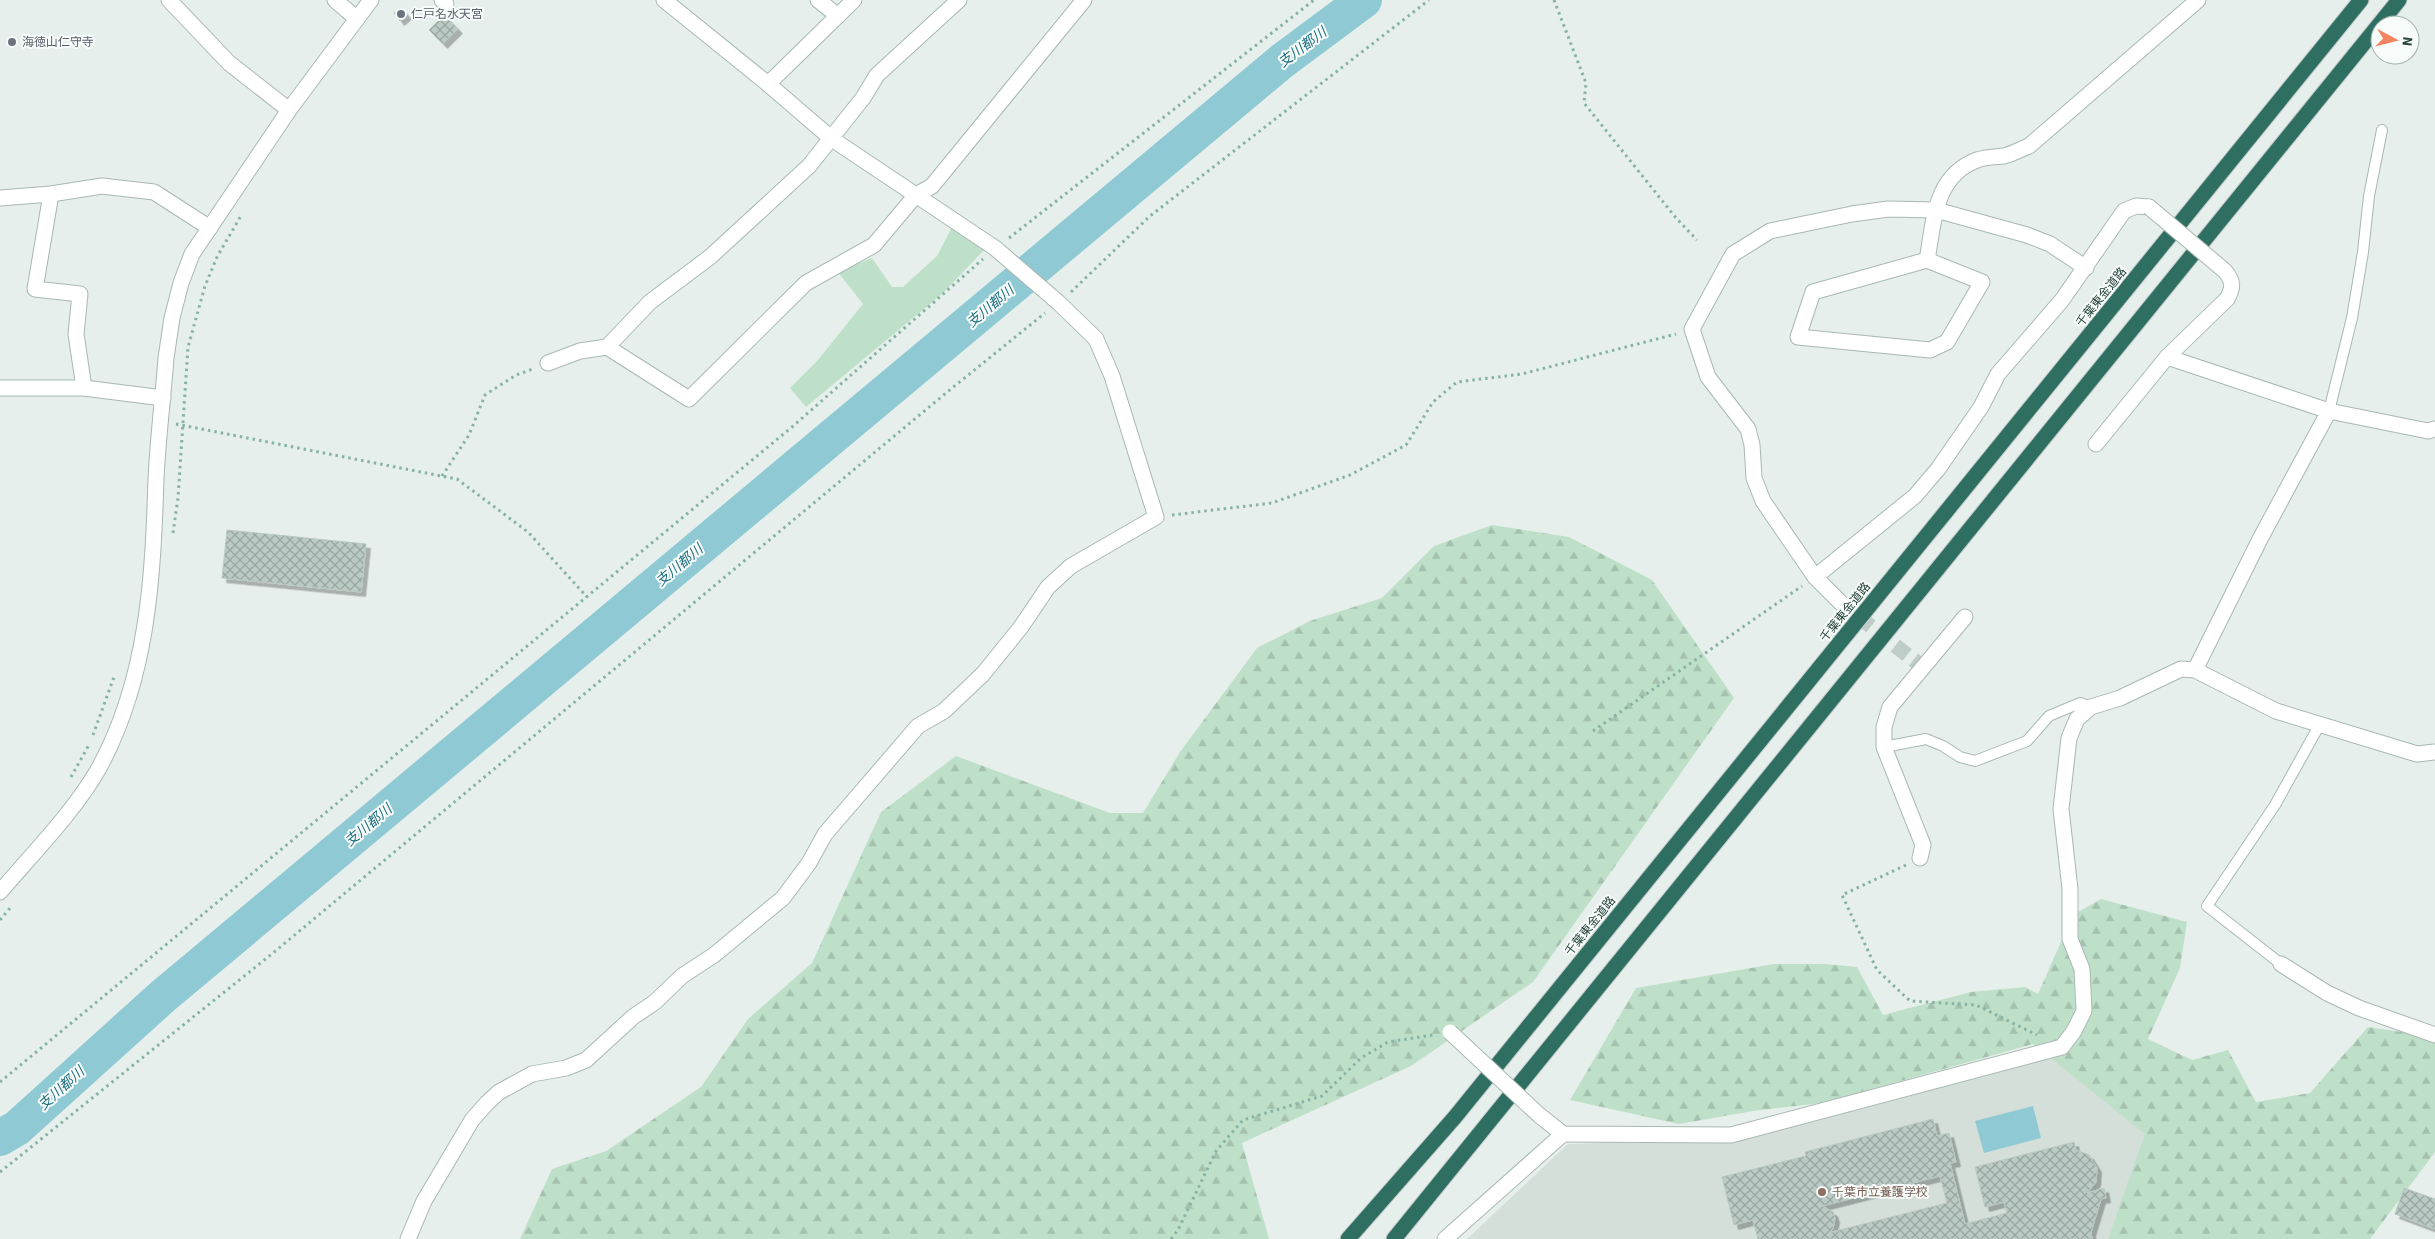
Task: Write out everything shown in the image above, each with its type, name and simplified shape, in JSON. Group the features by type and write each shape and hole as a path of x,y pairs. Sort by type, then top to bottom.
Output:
{"highway":[{"name":"千葉東金道路","path":"1348,1239 1454,1117 2361,0"},
{"path":"1394,1239 2399,0"}],"street":[{"path":"335,0 357,19"},
{"path":"0,892 78,798 98,770 124,713 142,650 148,612 160,421 172,318 181,283 192,254 290,110 371,0"},
{"path":"408,1239 424,1201 472,1120 499,1092 532,1074 566,1068 586,1060 633,1017 655,1002 682,976 714,955 783,898 809,863 825,834 918,726 944,711 984,674 1021,627 1048,587 1071,566 1156,517 1105,357 1096,339 1059,303 996,248 832,139 768,84 664,0"},
{"path":"818,0 838,16"},
{"path":"768,84 854,0"},
{"path":"548,363 580,351 607,347 650,302 710,257 809,166 863,98 877,76 959,0"},
{"path":"607,347 690,399 806,283 874,245 916,195 932,186 1083,0"},
{"path":"1928,260 1936,210 1946,182 1960,169 1978,160 2006,155 2029,146 2198,0"},
{"path":"171,1 229,62 290,110"},
{"path":"0,198 51,194 102,186 154,192 210,228"},
{"path":"51,194 35,288 80,294 76,334 84,388"},
{"path":"1815,577 1915,496 1938,468 1981,408 1998,374 2086,268 2124,211 2136,206 2149,207 2225,271 2232,279 2233,289 2227,299 2167,357 2096,444"},
{"path":"1841,603 1815,577 1763,502 1754,478 1752,445 1748,429 1708,378 1692,330 1733,254 1770,231 1888,208 1936,210 2027,235 2050,244 2086,268"},
{"path":"1928,260 1982,282 1947,342 1930,350 1798,337 1813,292 1928,260"},
{"path":"2167,357 2329,411 2428,431 2435,429"},
{"path":"0,388 84,388 163,398"},
{"path":"2195,670 2260,539 2329,411"},
{"path":"1920,858 1923,845 1884,747 1884,727 1890,707 1965,618"},
{"path":"1450,1032 1539,1115 1563,1134 1731,1135 2062,1047 2074,1031 2084,1011 2082,969 2070,939 2070,889 2061,808 2069,738 2078,719 2091,707 2120,698 2182,669 2195,670 2276,711 2417,754 2435,752"},
{"path":"2281,964 2327,993 2359,1008 2435,1035"},
{"path":"1445,1239 1563,1134"}],"lane":[{"path":"2329,411 2352,318 2363,252 2369,196 2382,130"},
{"path":"1884,747 1926,739 1960,757 1975,761 2027,741 2050,716 2080,703 2091,707"},
{"path":"2281,964 2207,906 2275,805 2320,724"}],"path":[{"path":"0,1082 792,428 996,248 1314,0"},
{"path":"0,1172 273,953 946,393 1059,303 1150,216 1428,0"},
{"path":"1554,0 1586,83 1584,103 1676,218 1697,240"},
{"path":"172,542 178,498 188,346 196,314 217,258 246,206"},
{"path":"1156,517 1272,503 1350,475 1406,445 1433,402 1457,382 1522,374 1692,330"},
{"path":"442,476 469,435 485,395 516,375 548,363"},
{"path":"160,421 457,478 528,532 588,597"},
{"path":"1593,731 1815,577"},
{"path":"66,784 92,738 115,674"},
{"path":"1920,858 1842,894 1877,970 1910,1002 1976,1005 2062,1047"},
{"path":"0,920 12,905"},
{"path":"1171,1239 1178,1230 1216,1151 1243,1120 1322,1096 1361,1058 1388,1042 1450,1032"}],"shaded area":[{"name":"千葉市立養護学校","path":"2051,1057 2147,1134 2108,1239 1467,1239 1568,1144 1734,1139"}],"green space":[{"path":"952,227 984,250 943,293 806,407 790,388 818,360 863,304 838,272 872,258 892,287 903,287 937,256"},
{"path":"1492,525 1569,537 1652,580 1734,698 1533,982 1411,1066 1242,1143 1269,1239 520,1239 552,1169 606,1151 701,1087 748,1019 812,963 881,812 956,756 1110,813 1143,813 1180,752 1257,648 1310,621 1382,598 1434,546"},
{"path":"2101,899 2187,922 2180,968 2148,1039 2192,1060 2228,1050 2256,1102 2310,1093 2368,1027 2435,1037 2435,1152 2370,1239 2108,1239 2145,1134 2033,1044 1822,1103 1753,1111 1679,1124 1570,1100 1636,988 1774,964 1825,964 1857,967 1883,1015 1971,992 2025,987 2038,994 2073,915"}],"water":[{"path":"2033,1106 2041,1138 1984,1153 1975,1121"}],"building":[{"path":"401,8 407,15 400,21 394,13"},
{"path":"444,15 458,29 443,44 429,30"},
{"path":"227,530 366,544 361,592 222,578"},
{"path":"1933,1119 1937,1136 1949,1133 1956,1162 1950,1163 1965,1224 2007,1213 2004,1202 1985,1207 1975,1167 2074,1142 2076,1150 2089,1155 2097,1168 2096,1182 2087,1193 2104,1188 2106,1198 2101,1199 2091,1232 2092,1239 1758,1239 1753,1220 1734,1225 1722,1177 1806,1156 1805,1152","holes":["1940,1176 1947,1203 1828,1233 1833,1229 1835,1218 1833,1212 1822,1206"]},
{"path":"2404,1188 2435,1199 2435,1229 2395,1214"}],"waterway":[{"name":"支川都川","path":"0,1138 17,1128 162,997 1282,61 1364,0"}],"tunnel":[{"path":"1841,603 1924,668"}],"place":[{"name":"仁戸名水天宮","path":"401,14"},
{"name":"海徳山仁守寺","path":"12,42"},
{"name":"千葉市立養護学校","path":"1822,1192"}]}
